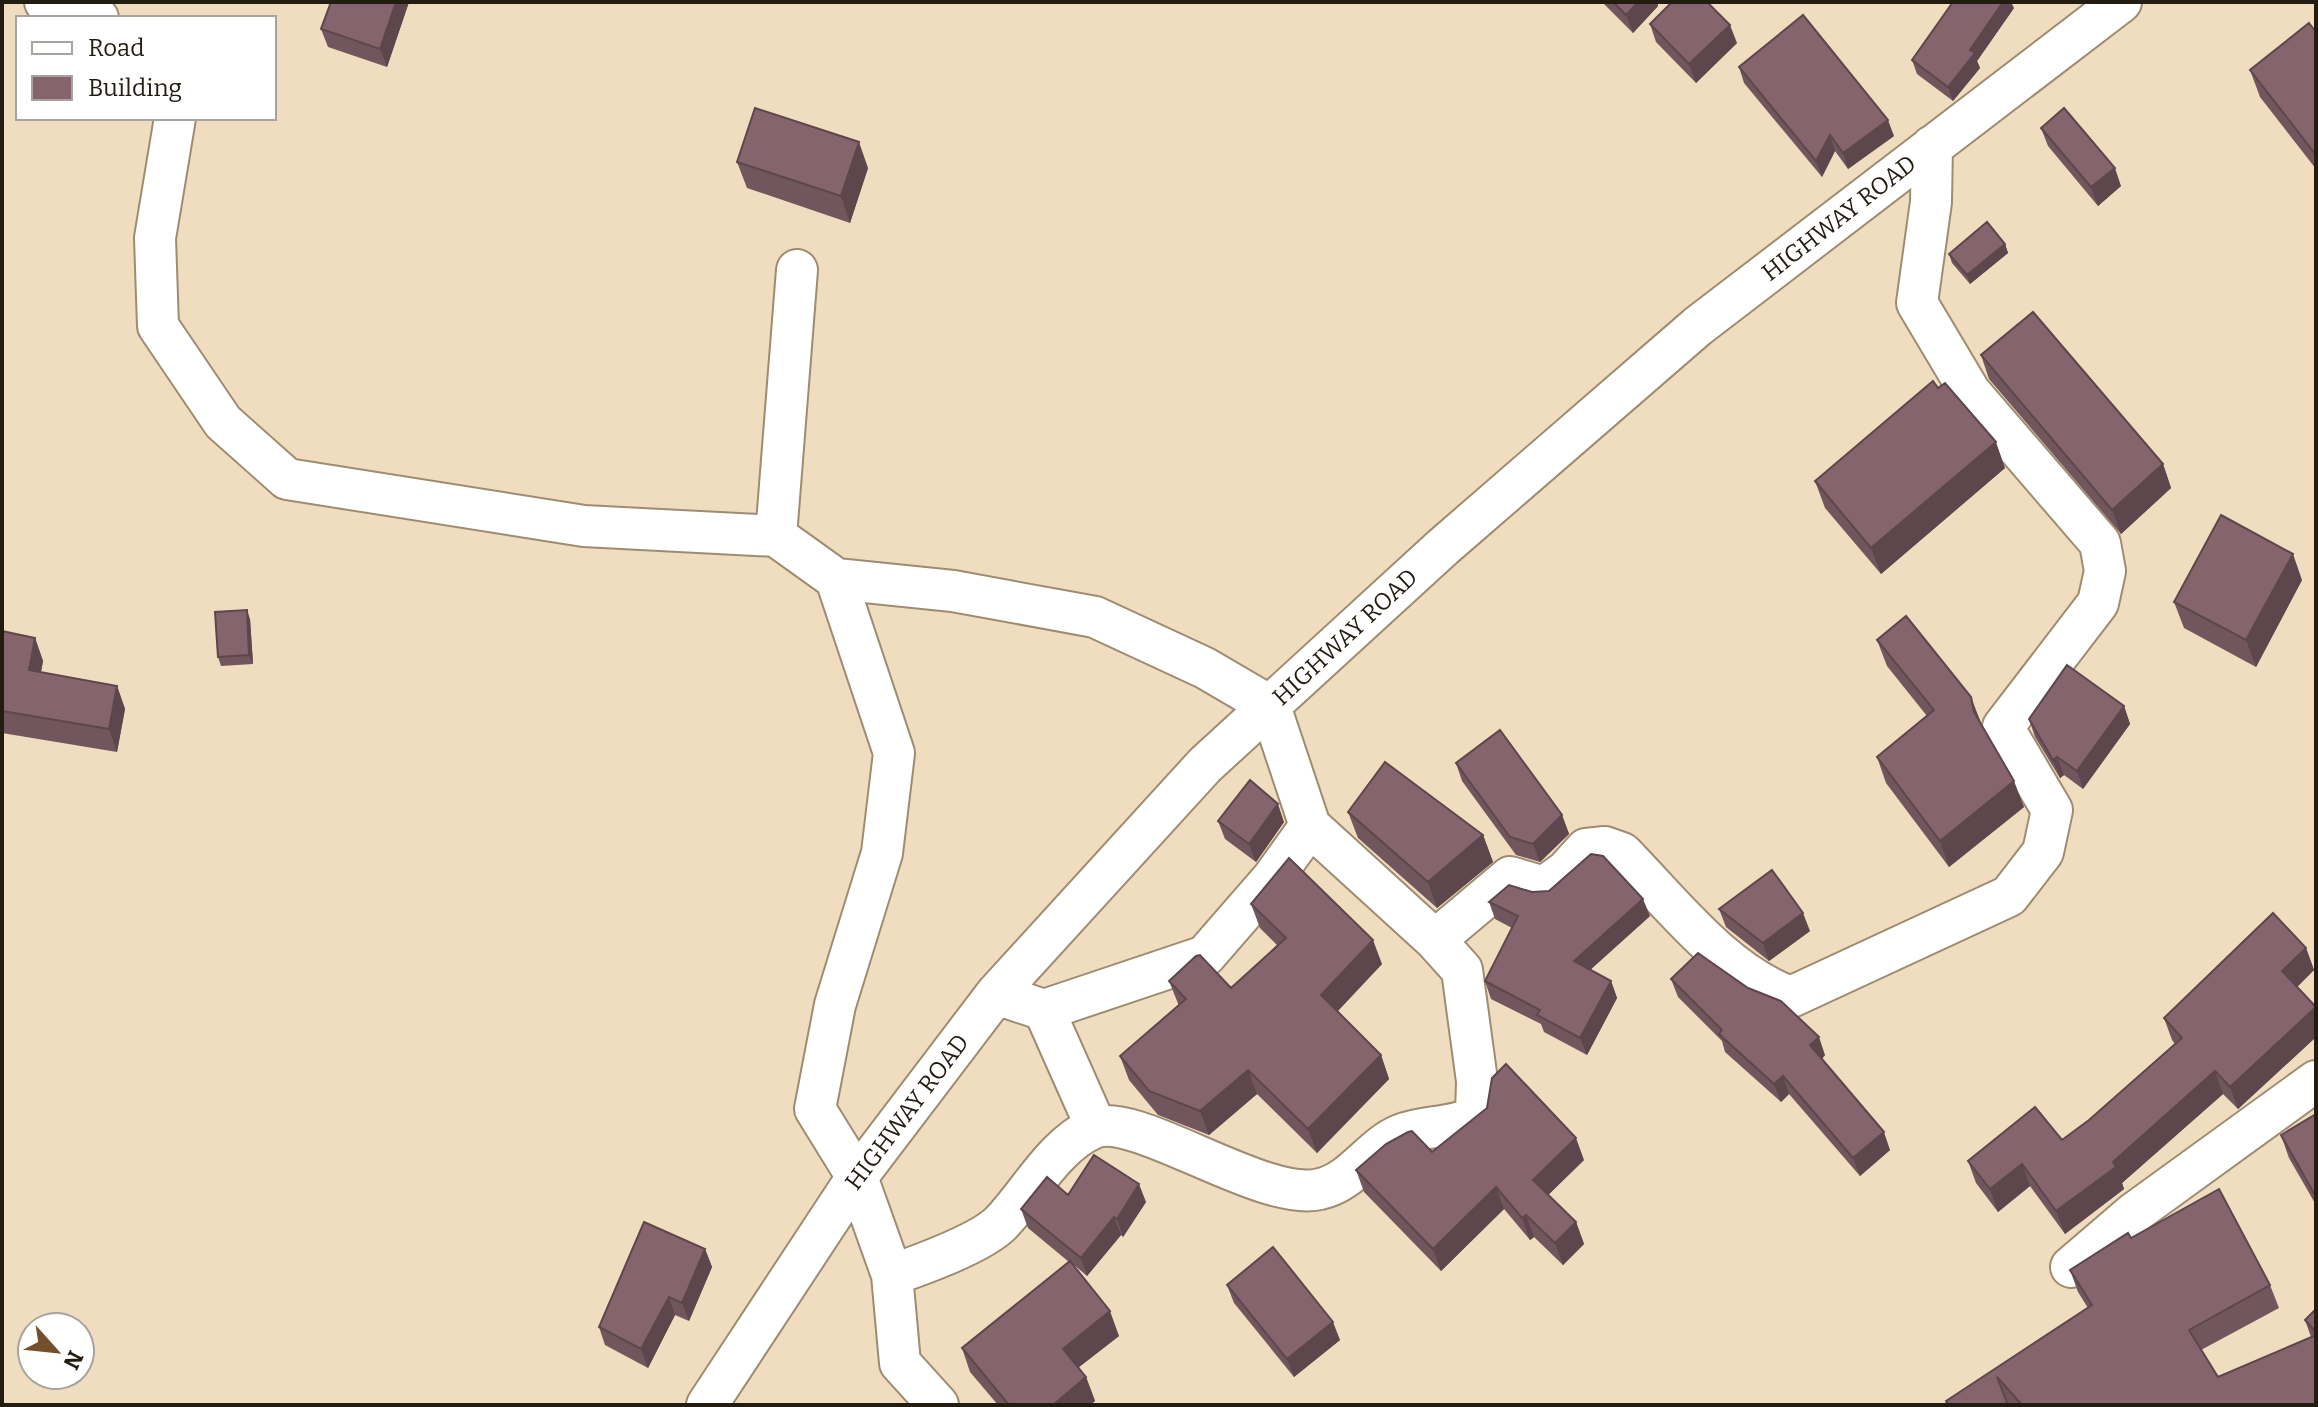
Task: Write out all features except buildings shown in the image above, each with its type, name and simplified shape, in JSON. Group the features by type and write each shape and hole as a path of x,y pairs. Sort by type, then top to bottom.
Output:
{"street":[{"path":"45,2 91,16"},
{"name":"HIGHWAY ROAD","path":"707,1405 857,1177 996,994 1205,765 1443,547 1698,326 2113,4"},
{"path":"175,120 155,238 158,326 223,422 287,479 584,526 776,536 836,579 953,591 1095,617 1205,668 1270,706 1310,826 1435,940 1462,970 1477,1081 1476,1116 1469,1120 1399,1135 1353,1172 1319,1190 1275,1186 1125,1128 1096,1127 1070,1145 998,1226 930,1262 892,1275"},
{"path":"1435,940 1510,877 1544,887 1566,871 1586,849 1605,847 1622,853 1713,944 1763,987 1791,997 2009,896 2043,852 2052,810 2003,727 2098,603 2105,571 2100,543 1970,392 1917,303 1931,202 1932,146"},
{"path":"776,536 797,270"},
{"path":"836,579 894,753 882,853 835,1005 815,1109 857,1177 892,1275 900,1363 938,1405"},
{"path":"996,994 1044,1010 1205,956 1272,879 1310,826"},
{"path":"1044,1010 1096,1127"},
{"path":"2071,1267 2134,1213 2316,1081"}]}
